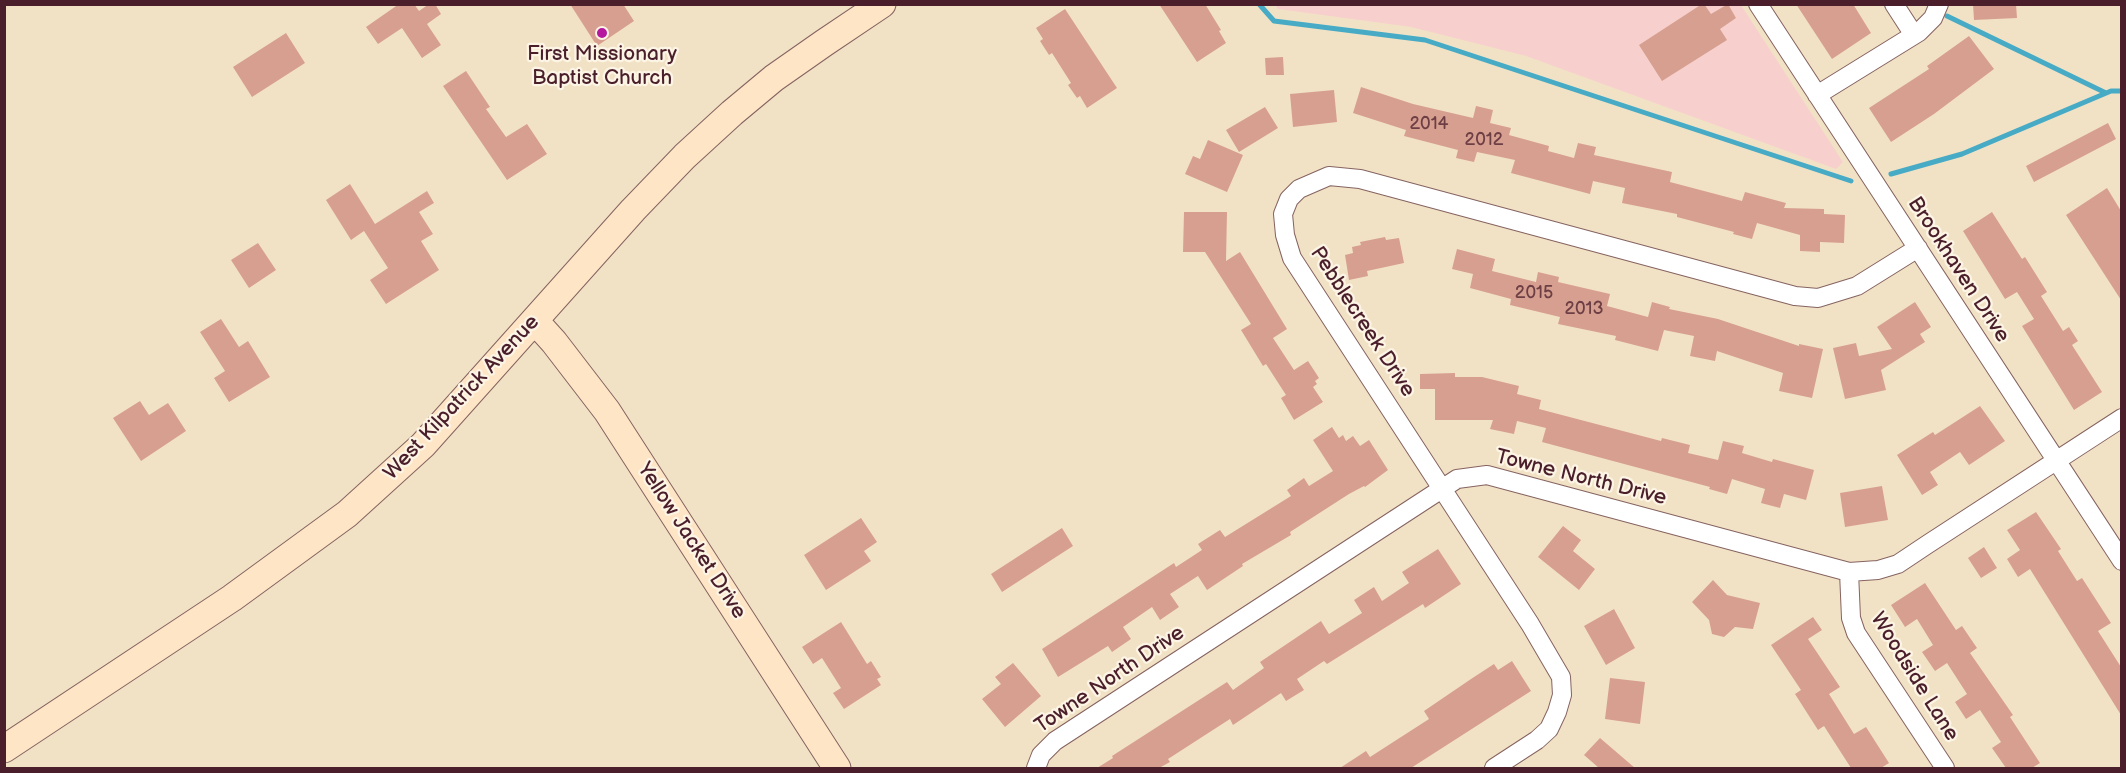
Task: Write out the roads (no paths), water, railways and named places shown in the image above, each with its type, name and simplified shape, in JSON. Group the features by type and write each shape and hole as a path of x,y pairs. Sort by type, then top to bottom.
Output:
{"main road":[{"name":"West Kilpatrick Avenue","path":"4,749 232,598 347,514 423,445 633,210 685,156 774,78 882,4"},
{"name":"Yellow Jacket Drive","path":"535,321 607,411 837,768"}],"street":[{"name":"Brookhaven Drive","path":"1758,4 2121,561"},
{"path":"1894,4 1914,35"},
{"path":"1817,95 1914,35 1933,18 1939,4"},
{"name":"Pebblecreek Drive","path":"1494,768 1537,740 1549,729 1562,695 1561,677 1443,488 1292,258 1285,236 1283,214 1289,199 1299,189 1329,176 1360,179 1795,296 1818,298 1857,286 1918,249"},
{"name":"Towne North Drive","path":"1036,768 1041,755 1055,741 1457,479 1487,475 1849,572 1878,570 1898,564 2121,418"},
{"name":"Woodside Lane","path":"1849,572 1849,601 1856,633 1944,768"}],"waterway":[{"path":"1259,4 1274,21 1425,40 1851,181"},
{"path":"1947,16 2106,93"},
{"path":"1891,174 1962,154 2111,91 2122,91"}],"place":[{"name":"First Missionary Baptist Church","path":"602,33"}]}
